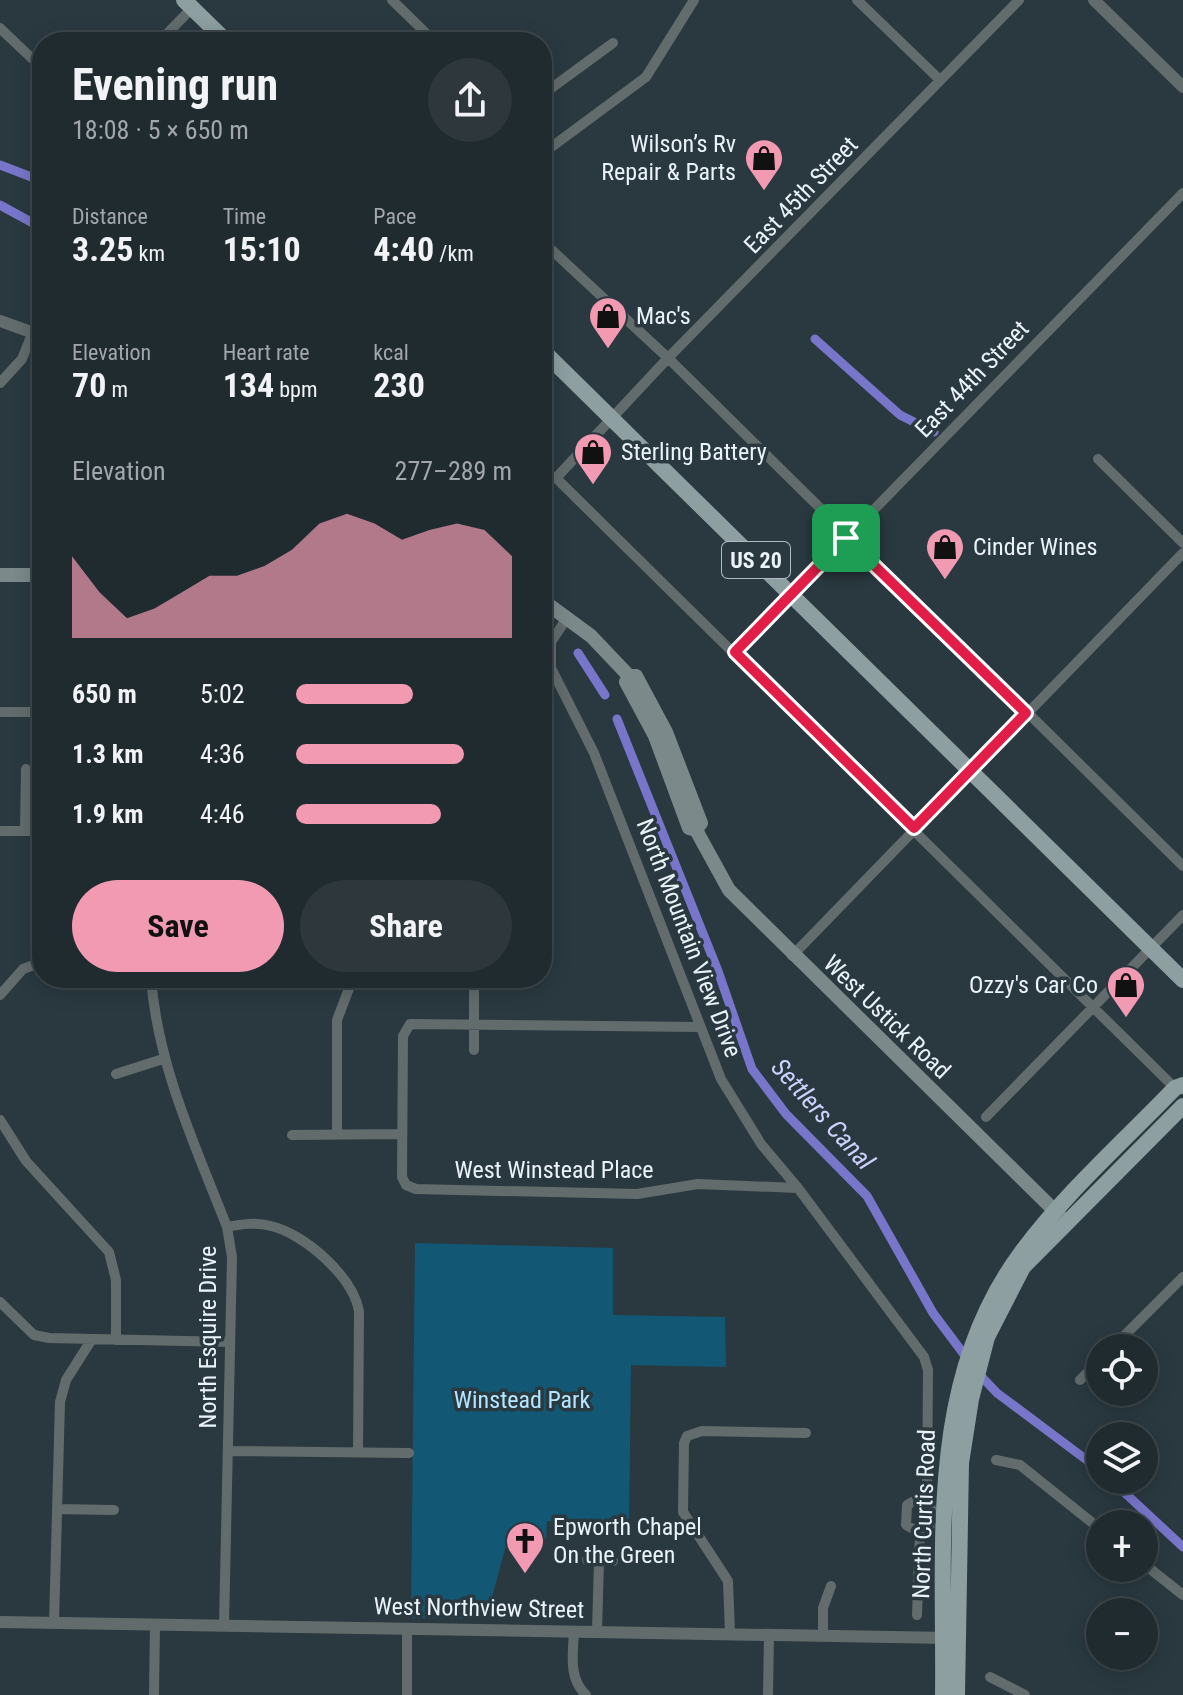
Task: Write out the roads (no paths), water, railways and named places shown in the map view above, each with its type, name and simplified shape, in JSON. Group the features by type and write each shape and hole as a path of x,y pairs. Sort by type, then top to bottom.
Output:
{"main road":[{"path":"188,4 217,32"},
{"name":"US 20","path":"552,360 1183,980"},
{"path":"0,575 32,575"},
{"name":"West Ustick Road","path":"552,607 613,656 629,676 626,682 655,736 689,828 696,830 729,890 792,956 1060,1216"},
{"name":"North Curtis Road","path":"945,1694 951,1638 964,1396 982,1336 1023,1267 1060,1216 1179,1087"},
{"name":"North Curtis Road","path":"1060,1216 1085,1207 1183,1106"}],"street":[{"path":"392,0 425,32"},
{"path":"552,147 646,77 694,0"},
{"path":"857,0 940,80"},
{"path":"1094,0 1183,87"},
{"name":"East 45th Street","path":"735,652 556,478 1014,1"},
{"path":"167,32 188,4"},
{"path":"0,28 32,58"},
{"path":"552,88 613,43"},
{"name":"East 44th Street","path":"735,652 1183,193"},
{"path":"552,250 668,358 846,538 1183,866"},
{"path":"0,321 32,333"},
{"path":"0,383 32,343"},
{"path":"1098,459 1183,543"},
{"path":"792,956 1183,553"},
{"name":"North Mountain View Drive","path":"552,640 567,618"},
{"path":"735,652 1092,1007 1179,1087"},
{"name":"North Mountain View Drive","path":"552,670 594,753 699,1027 735,1106 761,1144 920,1348 928,1370"},
{"path":"0,712 32,712"},
{"path":"25,831 26,769"},
{"path":"0,831 32,831"},
{"path":"986,1117 1183,915"},
{"path":"0,995 23,969 32,966"},
{"name":"North Esquire Drive","path":"152,988 163,1059 227,1227 232,1257 224,1626"},
{"path":"337,1134 337,1020 349,988"},
{"path":"474,988 474,1050"},
{"path":"292,1135 402,1134 406,1026 414,1022 699,1027"},
{"path":"116,1074 163,1059"},
{"path":"0,1120 26,1161 109,1252 116,1280 116,1340"},
{"name":"West Winstead Place","path":"402,1134 402,1177 406,1185 416,1189 637,1194 698,1184 798,1188"},
{"path":"227,1227 247,1223 284,1231 343,1274 354,1289 359,1311 358,1452"},
{"path":"1126,1334 1183,1277"},
{"path":"0,1302 34,1335 230,1342"},
{"path":"54,1623 60,1402 66,1380 92,1339"},
{"name":"North Curtis Road","path":"927,1499 912,1500 905,1508 906,1525 920,1533 926,1532 931,1524 927,1499 928,1370"},
{"path":"1080,1380 1086,1374"},
{"path":"730,1633 728,1581 683,1512 684,1443 687,1436 702,1431 806,1433"},
{"path":"228,1451 409,1453"},
{"path":"996,1460 1020,1465 1086,1518"},
{"path":"57,1509 114,1510"},
{"name":"North Curtis Road","path":"917,1615 920,1533"},
{"path":"587,1560 613,1561"},
{"path":"597,1631 599,1561"},
{"path":"1158,1575 1183,1595"},
{"path":"823,1636 823,1608 831,1586"},
{"name":"West Northview Street","path":"0,1622 951,1638"},
{"path":"154,1695 155,1625"},
{"path":"407,1629 407,1695"},
{"path":"574,1631 573,1671 576,1685 586,1695"},
{"path":"768,1695 769,1634"},
{"path":"990,1677 1025,1695"}],"waterway":[{"path":"0,165 32,177"},
{"name":"Settlers Canal","path":"0,205 32,223"},
{"path":"815,339 900,415 934,432"},
{"name":"Settlers Canal","path":"578,653 605,695"},
{"name":"Settlers Canal","path":"617,719 718,971 752,1069 786,1114 867,1196 933,1313 969,1361"},
{"name":"Settlers Canal","path":"978,1373 997,1393 1086,1460"},
{"name":"Settlers Canal","path":"1126,1494 1183,1547"}],"place":[{"name":"Wilson’s Rv Repair & Parts","path":"764,192"},
{"name":"Mac's","path":"608,350"},
{"name":"Sterling Battery","path":"593,486"},
{"name":"Cinder Wines","path":"945,581"},
{"name":"Ozzy's Car Co","path":"1126,1019"},
{"name":"Epworth Chapel On the Green","path":"525,1575"}],"park label":[{"name":"Winstead Park","path":"522,1400"}]}
